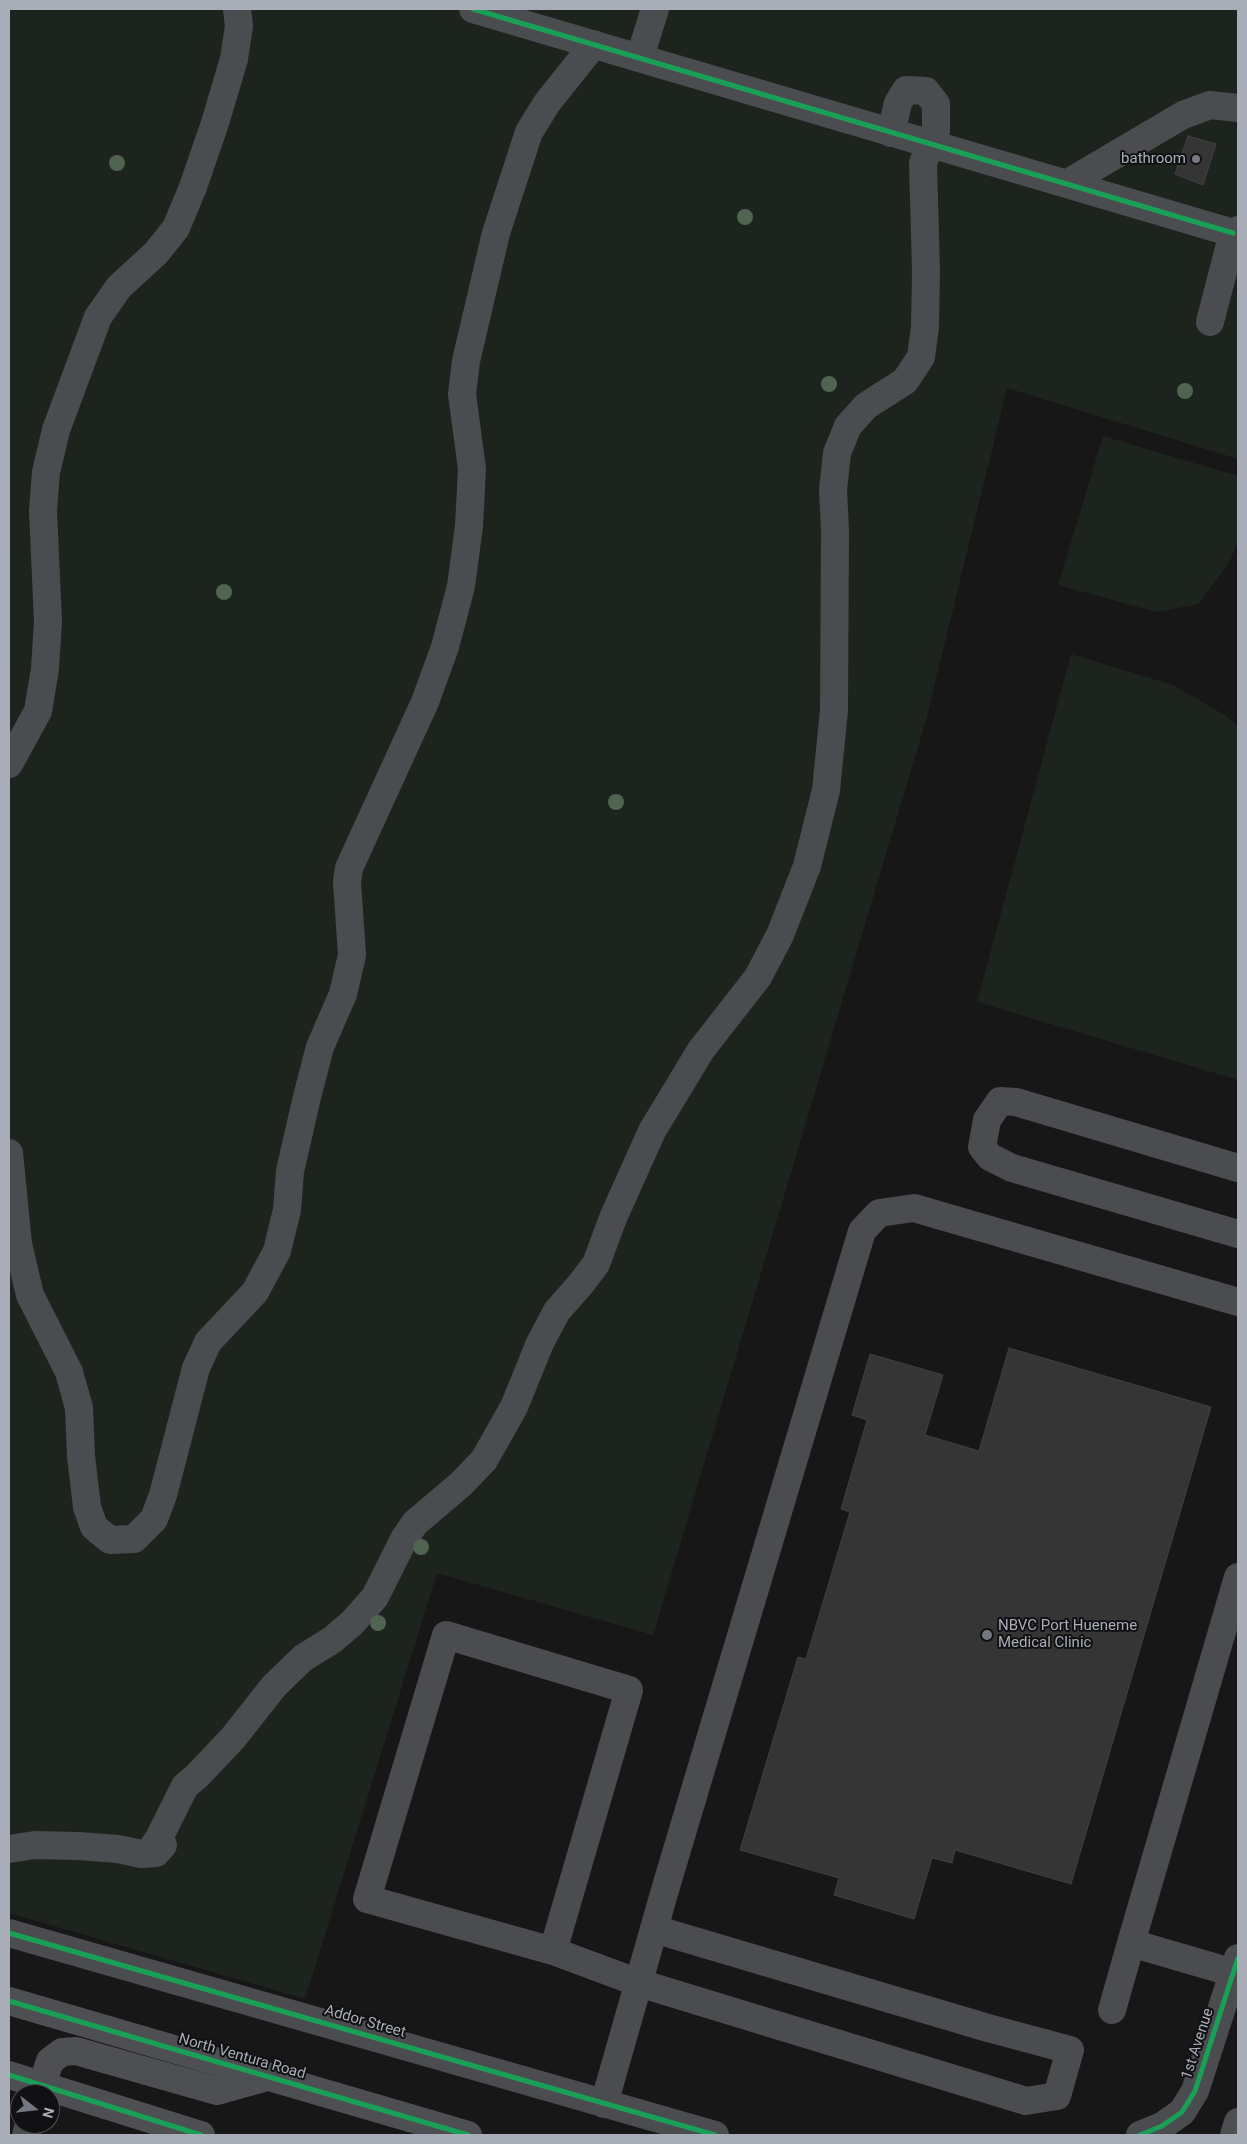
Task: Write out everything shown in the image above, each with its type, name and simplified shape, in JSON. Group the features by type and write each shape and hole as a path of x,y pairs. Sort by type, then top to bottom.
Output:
{"main road":[{"name":"North Ventura Road","path":"9,2001 468,2135"},
{"path":"42,2084 50,2061 62,2052 76,2051 217,2092 267,2077"},
{"path":"9,2075 28,2084"},
{"path":"60,2096 201,2135"},
{"path":"1234,2135 1238,2122"}],"street":[{"path":"9,764 38,711 45,669 48,621 43,512 46,472 56,430 98,317 119,287 156,253 176,228 193,187 215,123 234,59 239,26 238,9"},
{"path":"473,9 932,145 1236,232 1210,322"},
{"path":"640,57 654,9"},
{"path":"9,1154 18,1244 30,1295 69,1372 79,1408 81,1456 87,1506 94,1527 110,1540 134,1540 154,1519 164,1495 196,1368 208,1342 256,1292 277,1250 287,1210 290,1171 307,1097 320,1047 343,994 352,955 347,882 349,868 425,702 445,647 460,586 469,526 472,469 462,394 466,361 496,233 529,132 547,103 594,44"},
{"path":"9,1848 35,1845 78,1846 118,1849 141,1854 156,1853 168,1839 197,1776 233,1738 274,1686 303,1658 332,1640 352,1622 375,1596 404,1539 415,1523 461,1484 484,1460 514,1407 540,1343 557,1311 596,1264 613,1218 652,1131 700,1050 758,977 780,935 807,866 826,790 834,710 835,531 833,490 837,453 848,426 866,406 905,381 921,357 925,328 926,271 923,163 932,145 936,130 936,104 926,91 906,90 898,103 891,133"},
{"path":"1066,184 1183,115 1210,105 1238,108"},
{"path":"1238,1168 1016,1102 1000,1101 987,1120 982,1147 990,1157 1012,1168 1238,1234"},
{"path":"604,2104 654,1929 862,1231 879,1213 914,1208 1238,1302"},
{"path":"1112,2010 1238,1577"},
{"path":"552,1951 629,1690 446,1635 367,1899 552,1951 639,1983 1026,2101 1057,2096 1070,2050 988,2028 654,1929"},
{"name":"Addor Street","path":"9,1933 715,2135"},
{"path":"1131,1943 1236,1966"},
{"name":"1st Avenue","path":"1151,2130 1182,2112 1195,2091 1236,1966"}],"shaded area":[{"path":"9,9 1238,9 1238,459 1007,388 926,720 653,1635 437,1573 305,1999 9,1913"},
{"path":"1103,436 1238,476 1238,541 1230,561 1199,604 1156,612 1058,585"},
{"path":"1071,654 1173,685 1226,716 1238,726 1238,1080 977,1002"}],"building":[{"name":"bathroom","path":"1188,136 1216,144 1203,185 1175,174"},
{"path":"1009,1348 1211,1407 1071,1884 955,1850 952,1863 932,1858 914,1919 834,1895 839,1878 740,1850 798,1657 806,1659 850,1512 841,1509 867,1420 852,1415 870,1354 943,1375 925,1435 979,1451"}],"cycle path":[{"path":"473,9 1233,233"},
{"path":"9,1933 715,2135"},
{"path":"1140,2135 1162,2126 1182,2112 1195,2091 1238,1958"},
{"path":"9,2001 468,2135"},
{"path":"9,2075 201,2135"}],"place":[{"name":"bathroom","path":"1196,159"},
{"name":"NBVC Port Hueneme Medical Clinic","path":"987,1635"}]}
